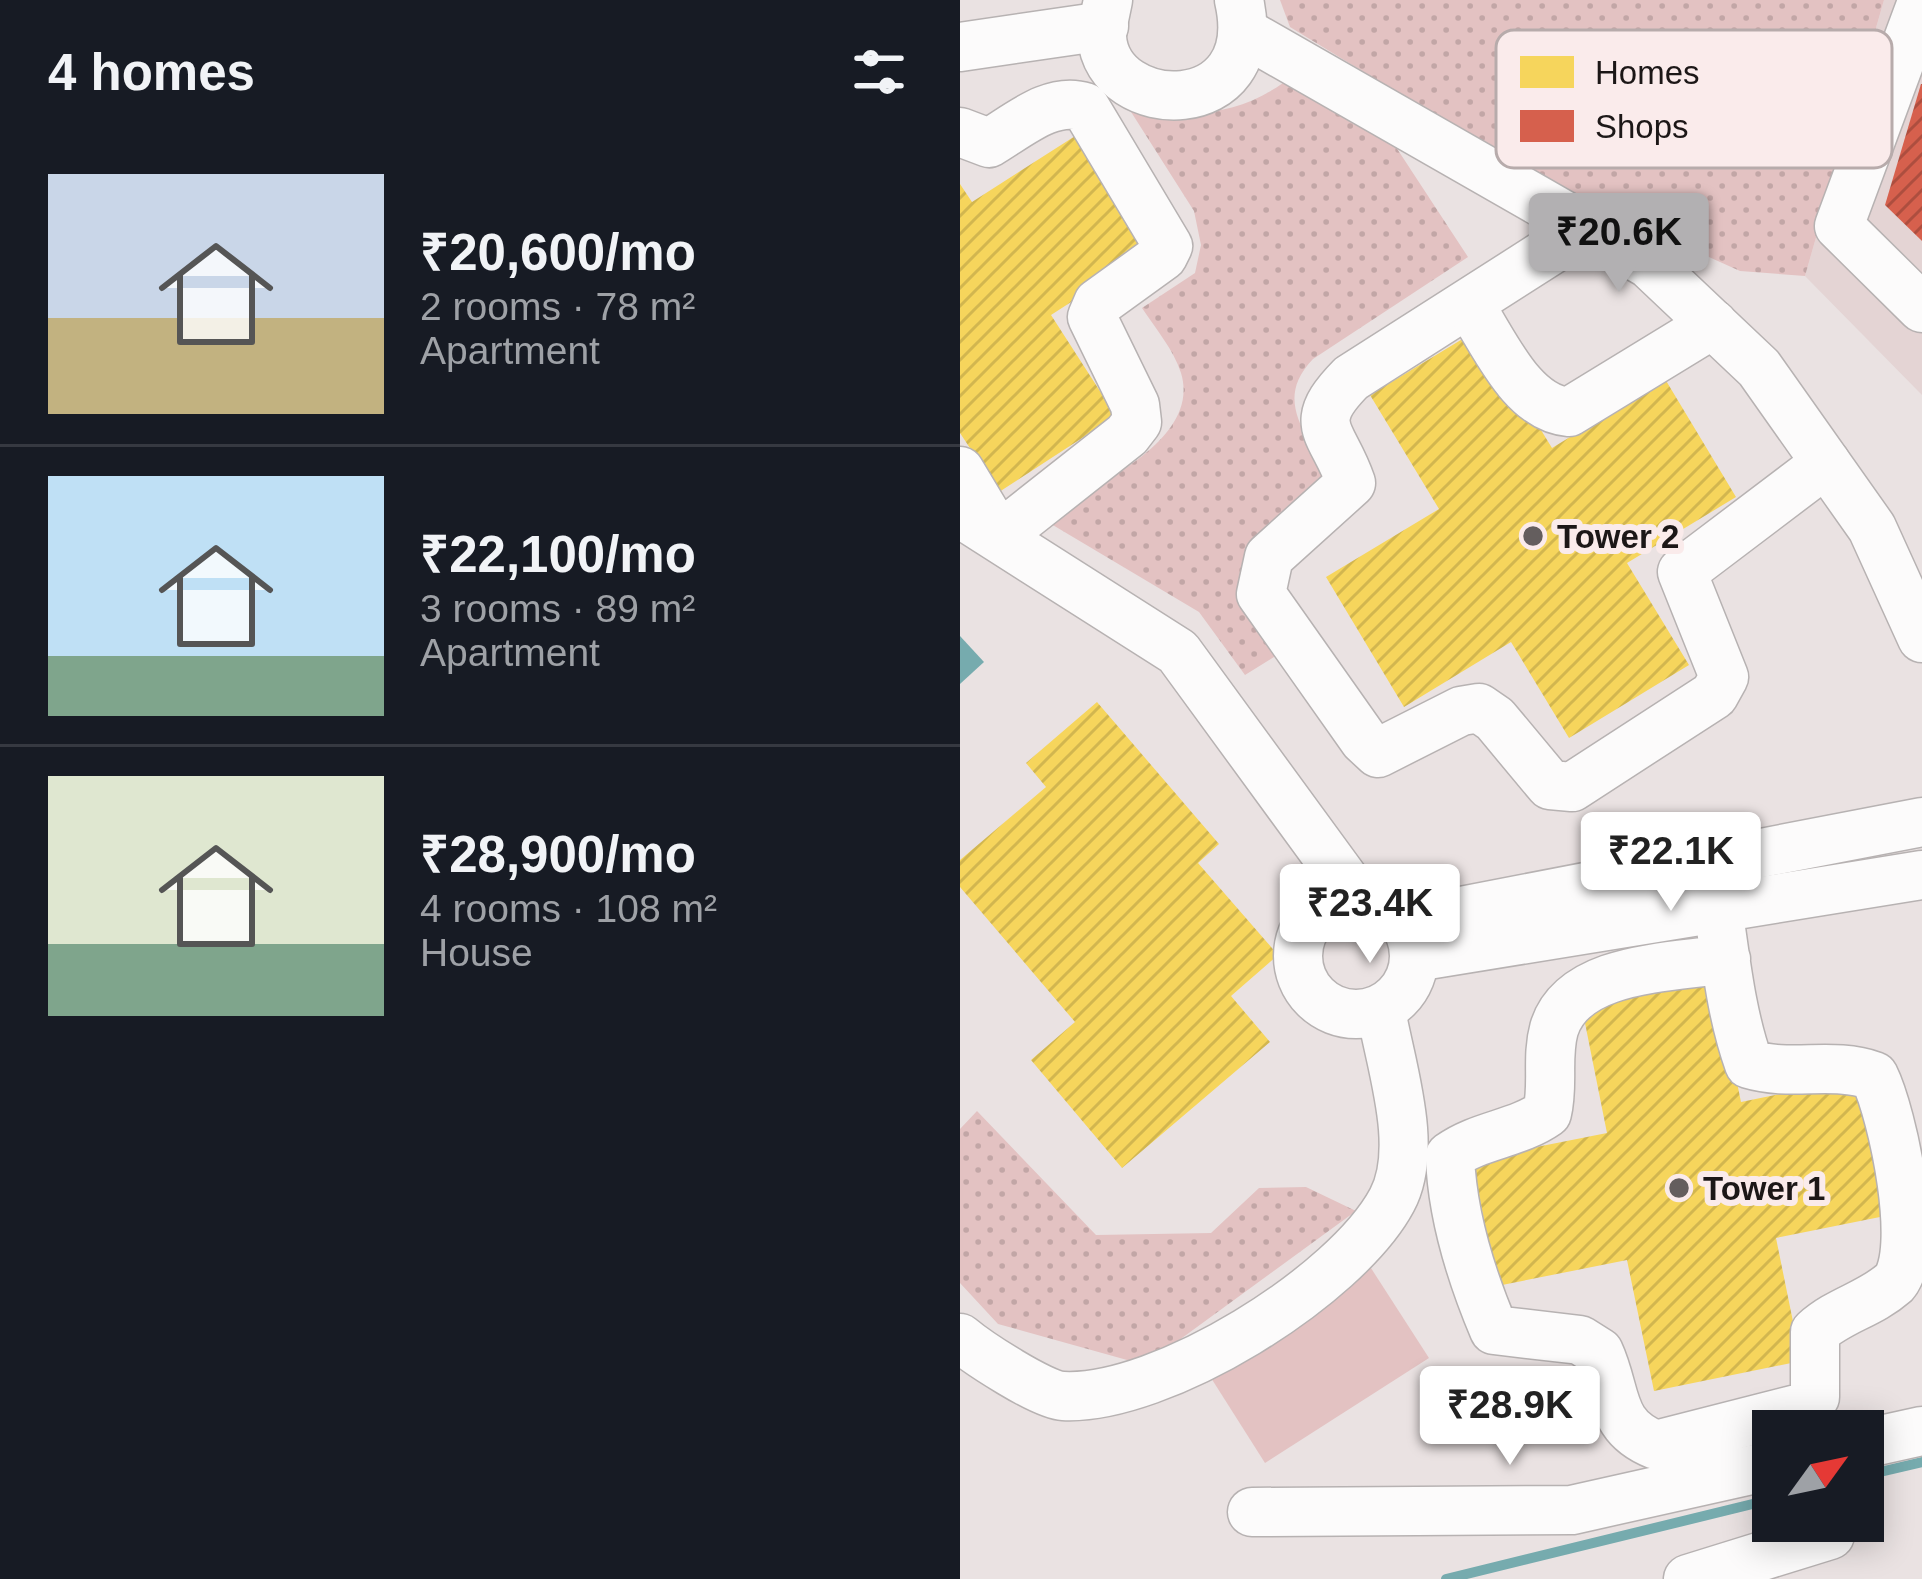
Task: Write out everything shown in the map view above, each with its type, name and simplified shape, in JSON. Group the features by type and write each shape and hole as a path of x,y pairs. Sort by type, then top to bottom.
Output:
{"street":[{"path":"1892,83 1922,2"},
{"path":"960,47 1106,13 1102,40 1121,76 1157,96 1198,94 1231,71 1243,17 1649,264 1759,368 1872,528 1922,638"},
{"path":"960,132 989,143 1051,106 1085,107 1168,246 1163,256 1098,303 1092,317 1095,334 1136,406 1137,422 980,525"},
{"path":"1860,168 1839,226 1922,308"},
{"path":"1586,228 1351,379 1324,405 1323,425 1351,483 1269,556 1261,594 1378,753 1461,711 1479,708 1550,785 1572,787 1714,695 1724,677 1682,572 1826,463"},
{"path":"1470,306 1533,400 1550,410 1569,412 1713,324"},
{"path":"960,471 980,525 1178,652 1357,897"},
{"path":"1410,940 1922,822"},
{"path":"1410,940 1718,908 1922,875"},
{"path":"1357,897 1384,904 1410,940 1406,988 1381,1010 1348,1015 1318,1001 1300,973 1297,957 1306,925 1329,903 1357,897"},
{"path":"1718,908 1726,959 1737,1032 1749,1064 1778,1072 1846,1066 1874,1076 1891,1110 1911,1252 1898,1280 1866,1302 1835,1313 1815,1332 1815,1397 1805,1407 1656,1445 1633,1436 1614,1413 1599,1352 1580,1340 1494,1330 1480,1298 1451,1182 1450,1156 1466,1145 1513,1134 1547,1113 1555,1027 1581,990 1623,976 1726,959"},
{"path":"960,1338 1058,1397 1121,1392 1201,1361 1342,1264 1395,1189 1403,1147 1381,1010"},
{"path":"1395,1189 1451,1182"},
{"path":"1884,1439 1922,1431"},
{"path":"1252,1512 1572,1510 1752,1470"},
{"path":"1688,1579 1807,1542"}],"shaded area":[{"path":"1280,0 1884,0 1875,30 1496,30 1496,153 1290,27"},
{"path":"1884,0 1922,0 1922,395 1805,276 1836,168 1892,168 1892,30 1875,30"},
{"path":"1283,83 1392,141 1468,257 1313,359 1301,376 1295,406 1325,484 1271,539 1285,650 1245,675 1199,612 1041,518 1137,460 1175,420 1183,398 1178,364 1142,308 1195,273 1201,245 1194,211 1126,104 1207,112 1245,103"},
{"path":"1521,168 1836,168 1805,276 1740,271"},
{"path":"977,1111 1096,1235 1211,1233 1259,1188 1306,1187 1356,1211 1145,1365 998,1324 960,1283 960,1129"},
{"path":"1369,1265 1429,1358 1265,1463 1206,1370"}],"water":[{"path":"960,636 984,662 960,684"}],"building: Homes":[{"path":"1083,131 1158,246 1051,315 1116,416 999,492 960,433 960,184 972,202"},
{"name":"Tower 2","path":"1479,329 1552,448 1665,379 1736,497 1627,563 1689,665 1569,738 1511,642 1404,707 1326,577 1439,509 1370,395"},
{"path":"1097,702 1219,844 1198,863 1278,955 1231,996 1270,1042 1122,1168 1031,1060 1075,1022 960,887 960,860 1046,787 1026,763"},
{"name":"Tower 1","path":"1715,976 1741,1102 1857,1078 1885,1216 1776,1238 1801,1361 1654,1391 1627,1260 1497,1286 1472,1160 1607,1133 1581,1003"}],"building: Shops":[{"path":"1922,84 1922,241 1885,205"}],"waterway":[{"path":"1884,1471 1922,1462"},
{"path":"1446,1579 1752,1504"}],"place":[{"name":"Tower 2","path":"1533,536"},
{"name":"Tower 1","path":"1679,1188"}]}
